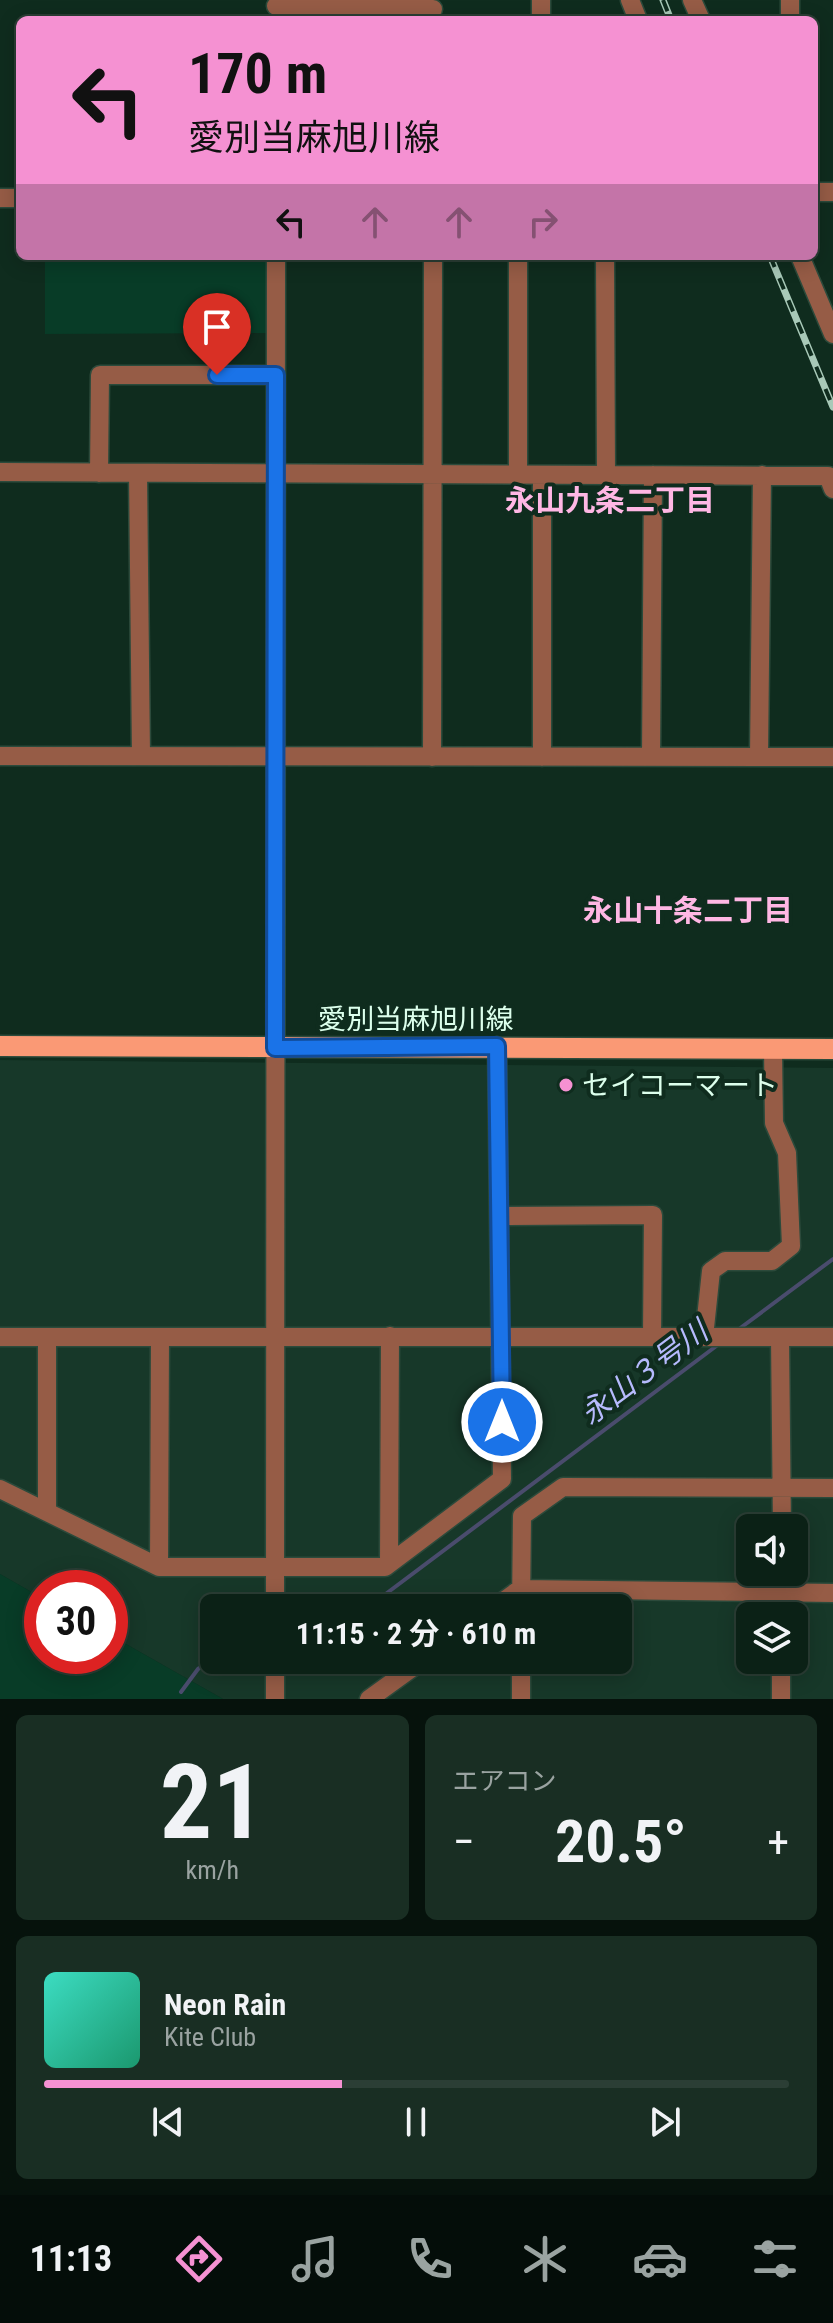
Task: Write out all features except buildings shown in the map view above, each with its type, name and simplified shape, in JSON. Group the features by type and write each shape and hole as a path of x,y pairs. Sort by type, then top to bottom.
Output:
{"main road":[{"name":"愛別当麻旭川線","path":"0,1046 833,1049"}],"street":[{"path":"276,9 433,10"},
{"path":"275,1594 276,260"},
{"path":"432,757 433,260"},
{"path":"518,260 518,475"},
{"path":"605,260 606,475"},
{"path":"803,260 824,290 833,334"},
{"path":"99,473 100,375 276,375"},
{"path":"0,472 828,476 833,489"},
{"path":"138,473 141,756"},
{"path":"542,475 542,757"},
{"path":"651,757 653,475"},
{"path":"759,757 762,475"},
{"path":"0,756 833,757"},
{"path":"0,1489 159,1567 385,1567 502,1479 497,1046"},
{"path":"708,1337 711,1271 725,1261 772,1261 791,1246 787,1153 774,1123 773,1049"},
{"path":"499,1216 653,1215 652,1336"},
{"path":"389,1563 390,1336"},
{"path":"0,1337 833,1337"},
{"path":"47,1337 47,1512"},
{"path":"159,1567 160,1337"},
{"path":"780,1337 782,1514"},
{"path":"520,1594 522,1516 563,1487 833,1488"},
{"path":"781,1586 781,1602"},
{"path":"632,1596 833,1593"},
{"path":"275,1674 275,1699"},
{"path":"369,1699 404,1674"},
{"path":"521,1674 521,1699"},
{"path":"781,1674 781,1699"}],"shaded area":[{"path":"45,260 270,260 272,333 45,334"},
{"path":"0,1060 833,1068 833,1699 223,1699 128,1645 128,1570 24,1570 24,1588 0,1574"},
{"path":"0,1574 24,1588 24,1674 128,1674 128,1645 223,1699 0,1699"}],"waterway":[{"name":"永山３号川","path":"739,1329 833,1259"},
{"name":"永山３号川","path":"386,1594 719,1344"},
{"name":"永山３号川","path":"181,1692 200,1668"}],"railway":[{"path":"663,0 669,16"},
{"path":"772,260 833,407"}],"place":[{"name":"セイコーマート","path":"566,1085"}],"district":[{"name":"永山九条二丁目","path":"610,501"},
{"name":"永山十条二丁目","path":"688,911"}],"route":[{"path":"217,375 276,375 275,1048 497,1046 502,1422"}]}
